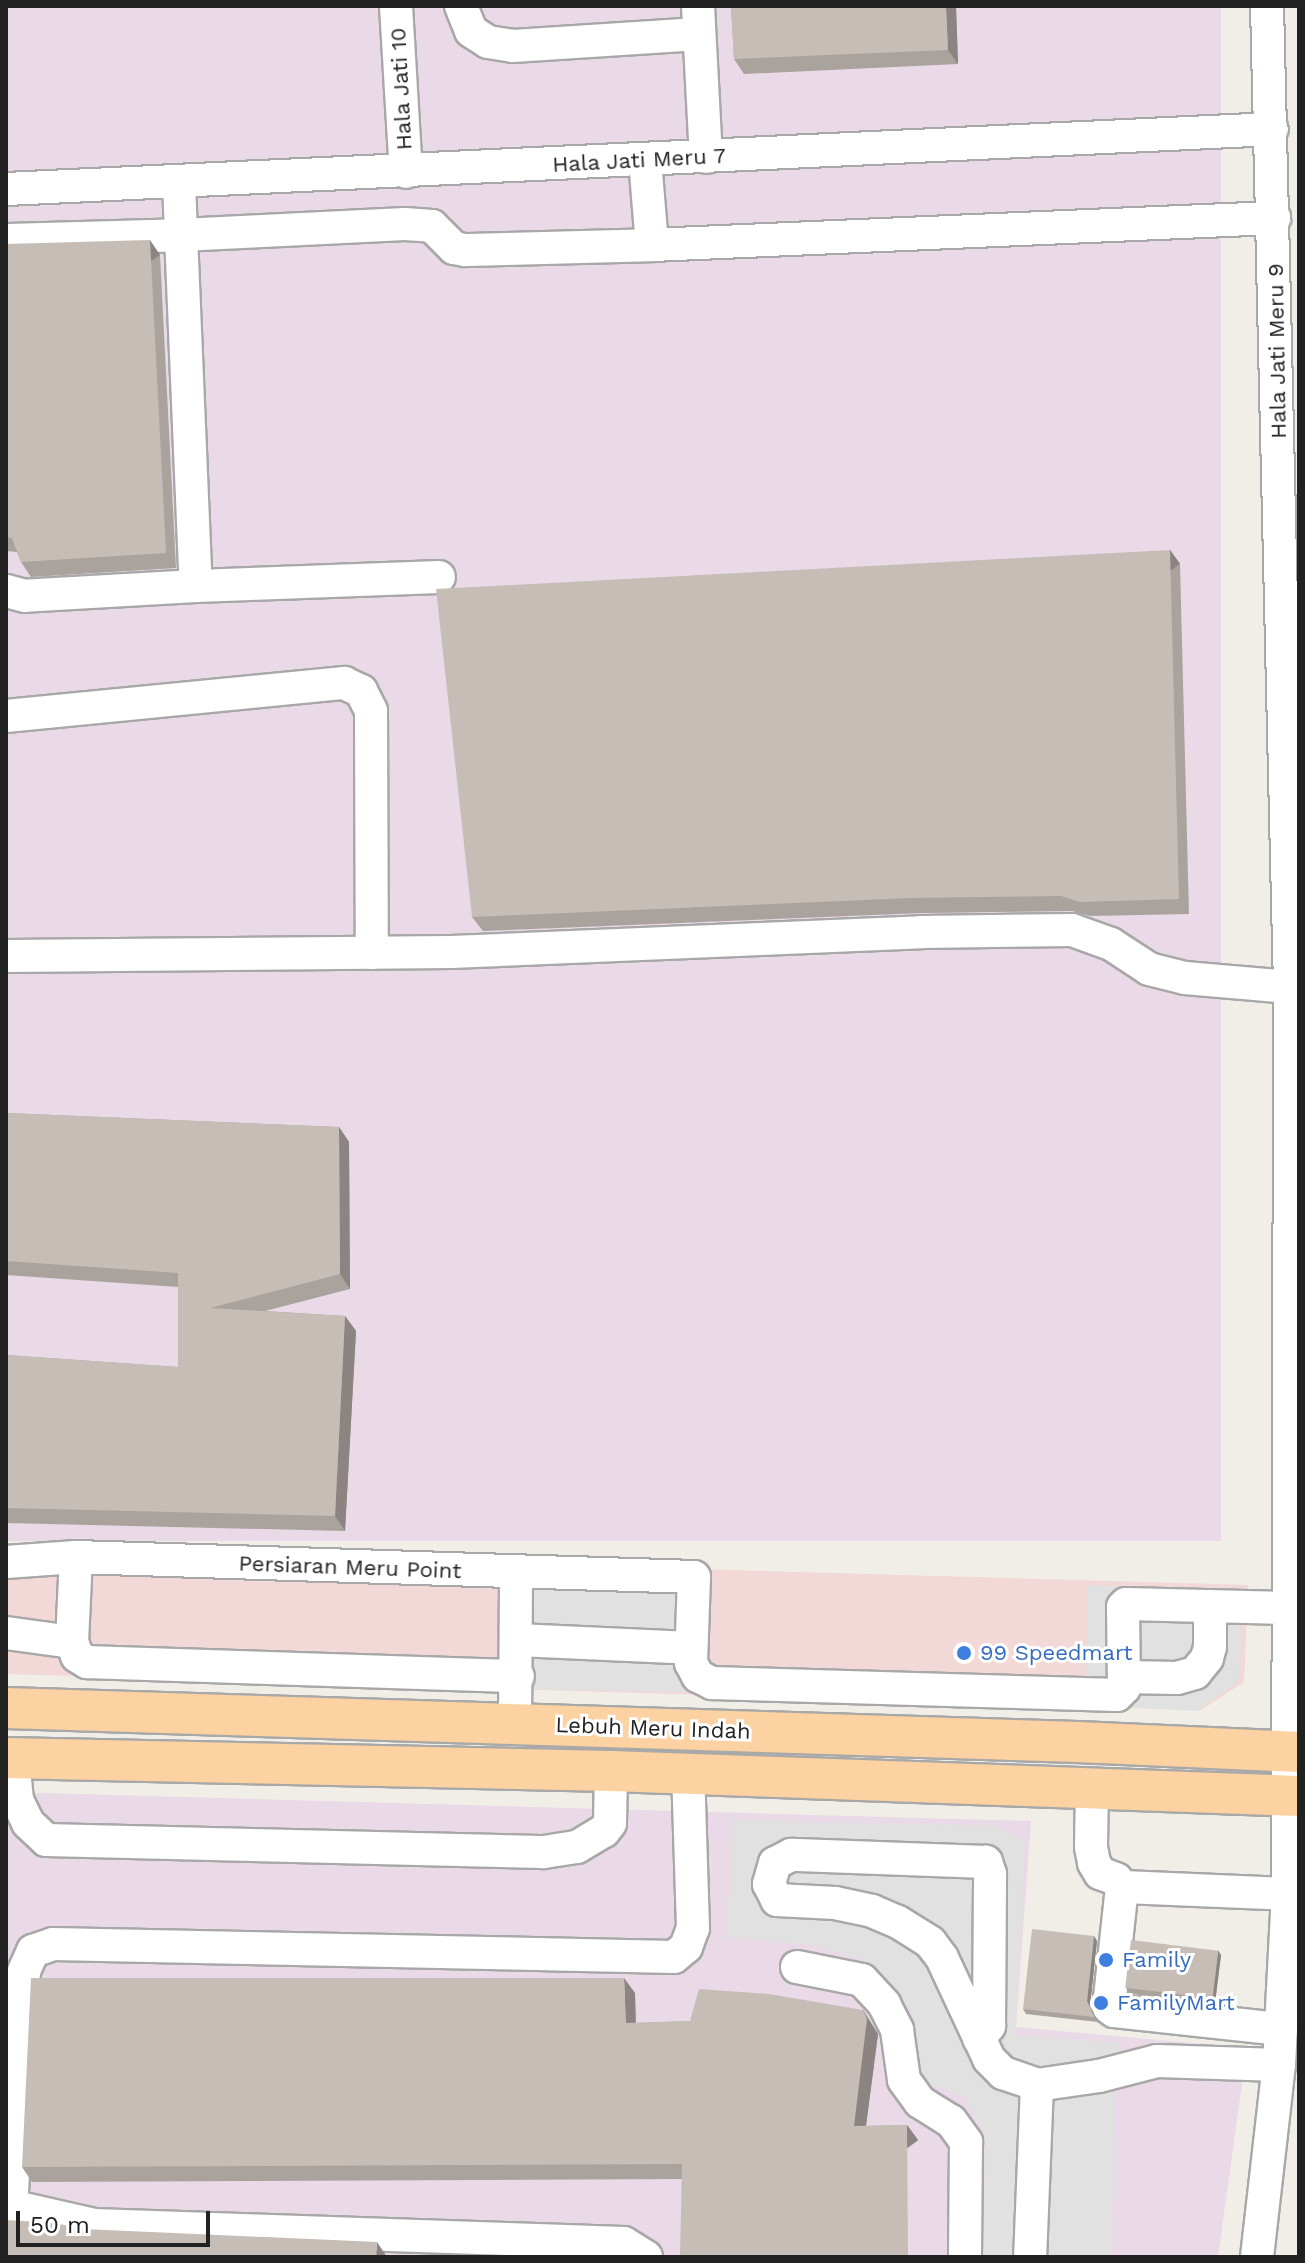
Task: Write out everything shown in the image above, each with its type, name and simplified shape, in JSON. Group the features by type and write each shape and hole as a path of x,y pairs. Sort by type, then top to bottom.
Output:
{"main road":[{"name":"Lebuh Meru Indah","path":"6,1708 1293,1752"},
{"name":"Lebuh Meru Indah","path":"10,1758 688,1773 1293,1796"}],"street":[{"name":"Hala Jati 10","path":"396,6 406,172"},
{"path":"461,6 471,31 488,42 513,46 698,20 706,157"},
{"name":"Hala Jati Meru 9","path":"1257,2257 1279,2065 1293,1796 1287,1608 1290,987 1267,6"},
{"name":"Hala Jati Meru 7","path":"6,189 1272,129"},
{"path":"645,160 652,245"},
{"path":"179,182 196,586"},
{"path":"6,240 405,224 432,226 454,248 465,250 1274,218"},
{"path":"6,591 25,596 439,577"},
{"path":"6,716 344,683 361,691 371,711 372,953"},
{"path":"6,956 372,953 922,932 1072,930 1111,944 1149,969 1185,978 1290,987"},
{"path":"76,1557 72,1642 77,1656 87,1662 518,1676"},
{"name":"Persiaran Meru Point","path":"6,1562 76,1557 694,1577 691,1648"},
{"path":"515,1724 518,1676 516,1573"},
{"path":"517,1640 691,1648 691,1663 698,1676 712,1683 1117,1695 1124,1688 1125,1605 1287,1608"},
{"path":"1124,1677 1177,1678 1195,1673 1207,1658 1210,1647 1210,1606"},
{"path":"6,1633 72,1642"},
{"path":"10,1758 17,1800 28,1823 46,1840 544,1852 577,1847 604,1831 610,1823 611,1771"},
{"path":"646,2257 624,2243 402,2245 94,2225 6,2205 12,2192 24,1971 33,1951 53,1944 674,1957 686,1947 693,1928 688,1773"},
{"path":"1092,1788 1091,1847 1094,1863 1100,1873 1116,1879 1122,1887 1109,2007 1114,2011 1281,2029"},
{"path":"979,2038 989,2026 990,1874 986,1862 791,1855 775,1863 769,1884 777,1900 835,1903 872,1911 898,1922 930,1942 942,1958 979,2038 989,2059 1003,2073 1037,2085 1099,2076 1157,2061 1279,2065"},
{"path":"1122,1887 1288,1894"},
{"path":"797,1967 862,1980 884,2004 897,2030 904,2080 920,2102 951,2121 966,2142 965,2257"},
{"path":"1030,2257 1037,2085"}],"shaded area":[{"path":"6,6 1221,6 1221,1541 6,1541"},
{"path":"6,1549 1248,1585 1244,1682 1201,1710 6,1674"},
{"path":"515,1575 692,1578 690,1692 513,1689"},
{"path":"1088,1585 1243,1591 1239,1681 1197,1711 1085,1705"},
{"path":"6,1792 1031,1821 1016,2027 1247,2048 1218,2257 6,2257"},
{"path":"731,1820 995,1826 1025,1841 1015,2035 1118,2043 1111,2257 983,2257 986,2135 964,2097 914,2078 912,2010 869,1961 811,1945 728,1937"}],"building":[{"path":"731,6 946,6 948,50 734,59"},
{"path":"150,240 166,553 21,562 12,538 6,537 6,244"},
{"path":"1170,550 1179,899 1080,902 1061,896 911,898 472,917 436,589"},
{"path":"6,1113 339,1127 340,1274 210,1308 345,1316 335,1516 6,1508 6,1355 178,1367 178,1273 6,1261"},
{"path":"1032,1929 1094,1936 1087,2001 1094,2017 1023,2009"},
{"path":"1131,1940 1218,1951 1212,1998 1125,1988"},
{"path":"31,1978 624,1978 626,2023 690,2021 699,1989 769,1994 863,2010 867,2019 854,2126 907,2125 908,2257 680,2257 682,2164 22,2167"},
{"path":"6,2220 55,2223 83,2229 377,2242 376,2257 6,2257"}],"place":[{"name":"99 Speedmart","path":"964,1653"},
{"name":"Family","path":"1106,1960"},
{"name":"FamilyMart","path":"1101,2003"}]}
